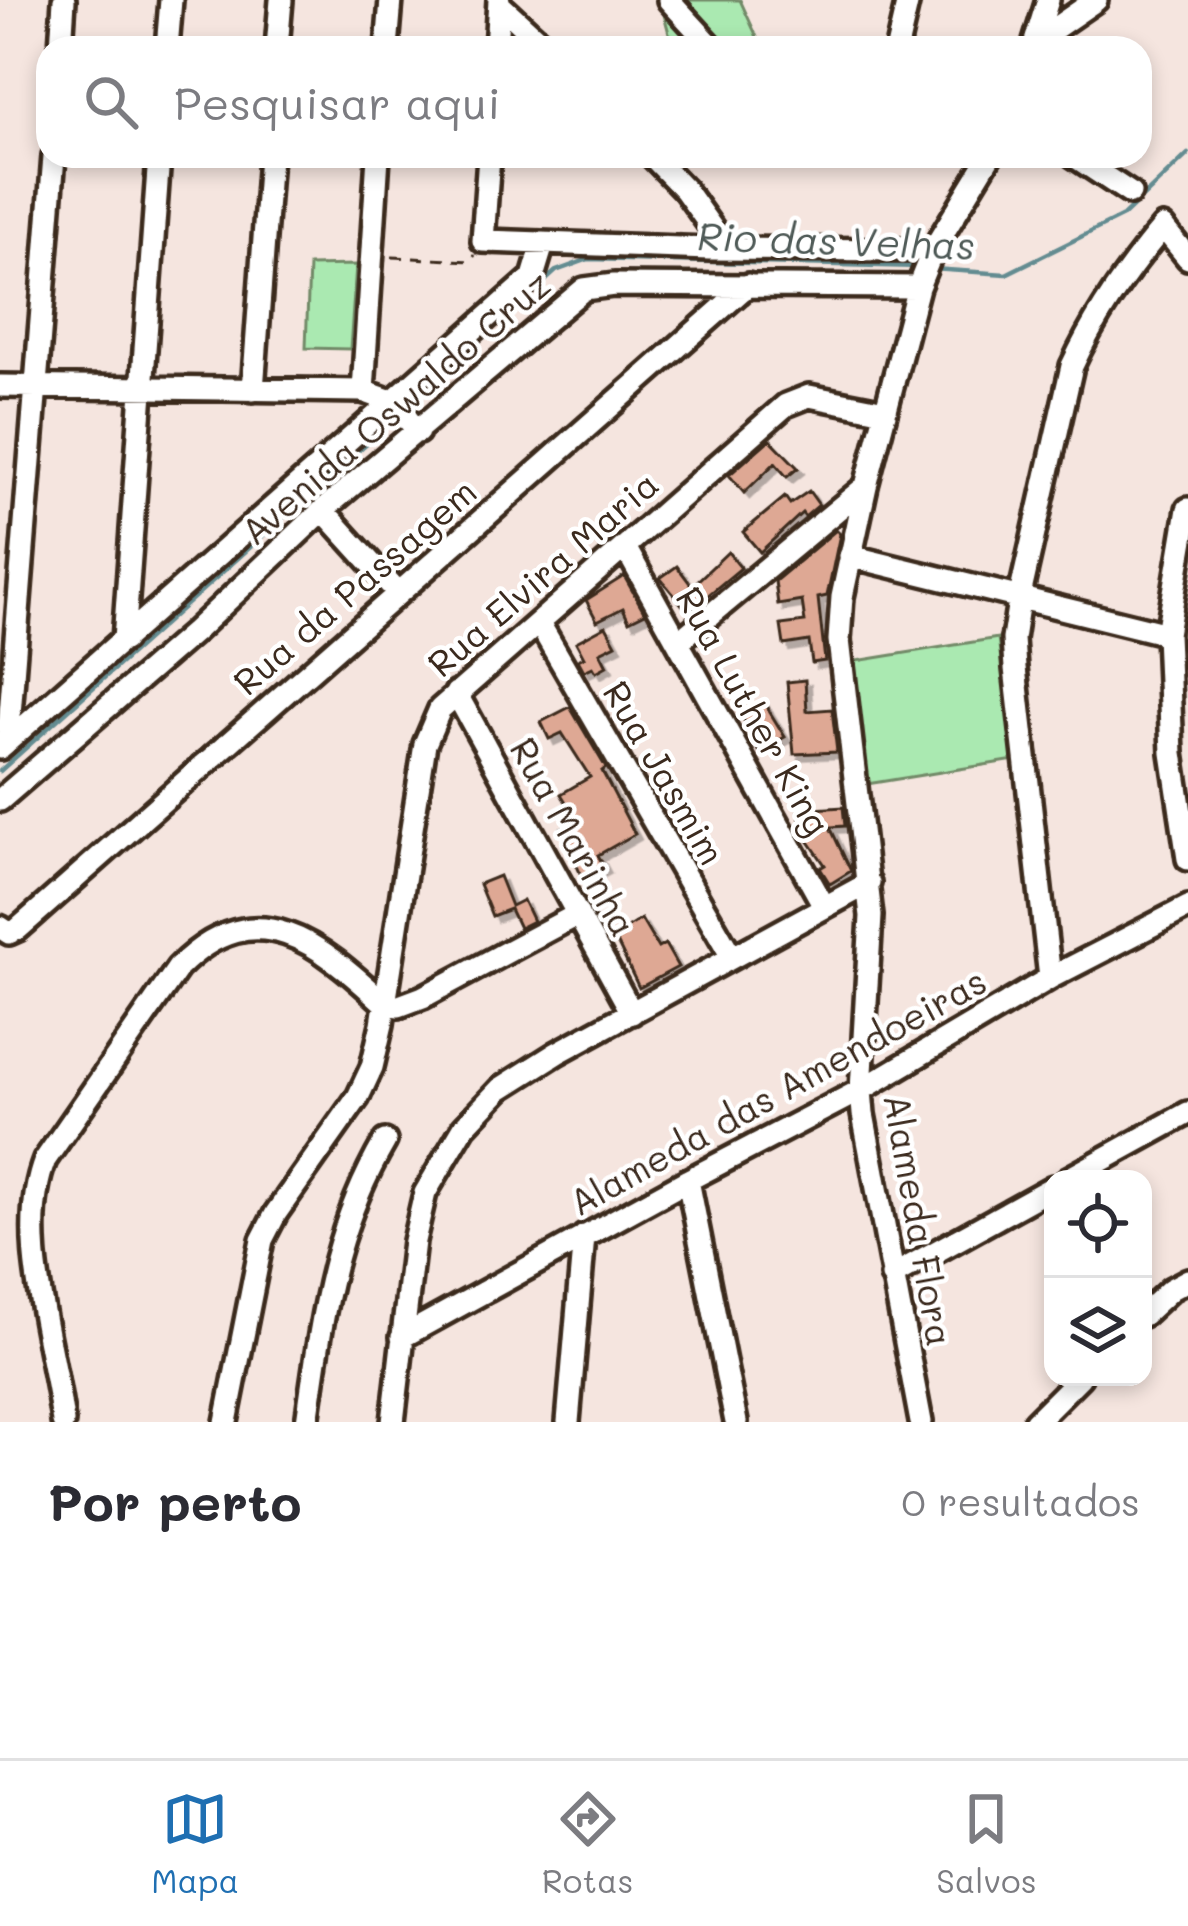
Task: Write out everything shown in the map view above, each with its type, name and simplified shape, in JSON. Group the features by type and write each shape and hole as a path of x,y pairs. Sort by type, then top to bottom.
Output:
{"street":[{"path":"62,36 64,0"},
{"path":"168,36 171,0"},
{"path":"278,36 281,0"},
{"path":"388,36 391,0"},
{"path":"669,0 702,36"},
{"path":"900,36 908,0"},
{"path":"1037,36 1051,0 1086,5"},
{"path":"497,36 499,2"},
{"path":"499,2 534,36"},
{"path":"1046,36 1086,5"},
{"path":"4,744 53,168"},
{"path":"124,640 158,168"},
{"path":"253,390 268,168"},
{"path":"363,391 378,168"},
{"path":"483,241 488,168"},
{"path":"664,168 726,248"},
{"name":"Alameda Flora","path":"921,1422 861,1090 872,955 869,883 839,640 850,556 866,486 926,269 983,168"},
{"path":"1091,168 1130,194"},
{"path":"1050,978 1015,668 1013,639 1019,600 1072,366 1104,305 1162,227 1188,258"},
{"name":"Avenida Oswaldo Cruz","path":"483,241 543,248 726,248 926,269"},
{"name":"Avenida Oswaldo Cruz","path":"0,800 194,632 323,510 532,277 543,248"},
{"name":"Avenida Oswaldo Cruz","path":"4,744 124,640 405,415 584,289 748,285 926,269"},
{"path":"702,285 709,320"},
{"name":"Rua da Passagem","path":"2,929 17,929 748,285"},
{"path":"0,386 363,391 405,415"},
{"name":"Rua Elvira Maria","path":"226,1422 262,1240 358,1097 377,1050 425,744 440,710 771,416 809,396 885,410"},
{"path":"679,642 866,486"},
{"path":"1188,509 1167,634 1172,753 1188,859"},
{"path":"323,510 398,593"},
{"name":"Rua Luther King","path":"625,547 824,906"},
{"path":"850,556 1167,634"},
{"name":"Rua Jasmim","path":"539,623 732,957"},
{"name":"Rua Marinha","path":"456,693 632,1013"},
{"path":"393,1422 424,1193 453,1142 500,1089 557,1053 869,883"},
{"name":"Alameda das Amendoeiras","path":"402,1337 861,1090 1050,978 1188,907"},
{"path":"63,1422 36,1259 33,1189 45,1160 178,968 198,947 225,933 259,928 287,932 341,963 385,1004 399,1006 578,914"},
{"path":"1084,1170 1188,1113"},
{"path":"307,1422 331,1271 351,1205 385,1142"},
{"path":"688,1180 736,1422"},
{"path":"892,1276 1044,1192"},
{"path":"568,1422 584,1236"},
{"path":"1152,1307 1188,1280"},
{"path":"1035,1422 1071,1386"}],"path":[{"path":"372,254 471,261 483,241"}],"green space":[{"path":"660,0 740,0 756,36 670,36"},
{"path":"356,265 350,349 306,348 309,266"},
{"path":"998,638 1015,760 867,784 850,662"}],"building":[{"path":"770,439 798,468 787,477 775,463 744,493 729,475"},
{"path":"809,491 819,505 805,517 802,513 760,552 743,532 785,497 790,504"},
{"path":"836,530 840,534 827,596 818,598 825,661 812,663 809,641 784,645 781,625 805,622 802,601 778,605 775,581"},
{"path":"728,552 741,568 688,612 660,578 677,566 692,586"},
{"path":"624,576 645,613 629,621 623,608 597,621 586,600"},
{"path":"606,626 616,644 600,652 607,666 584,671 578,660 584,657 576,642"},
{"path":"805,680 807,711 832,709 837,752 794,754 787,682"},
{"path":"763,701 785,737 759,751 741,714"},
{"path":"570,707 606,768 602,771 635,834 598,855 605,868 583,880 561,828 577,820 561,794 590,777 562,733 549,739 541,722"},
{"path":"843,807 845,826 830,827 851,871 830,884 820,868 825,865 801,830 799,810"},
{"path":"499,876 511,906 523,900 533,921 519,928 510,909 492,916 479,884"},
{"path":"641,919 658,948 665,944 678,967 639,988 614,936"}],"waterway":[{"name":"Rio das Velhas","path":"932,269 1006,274 1123,216 1188,154"},
{"name":"Rio das Velhas","path":"406,408 556,271 589,259 921,267"},
{"path":"0,771 397,416"}]}
